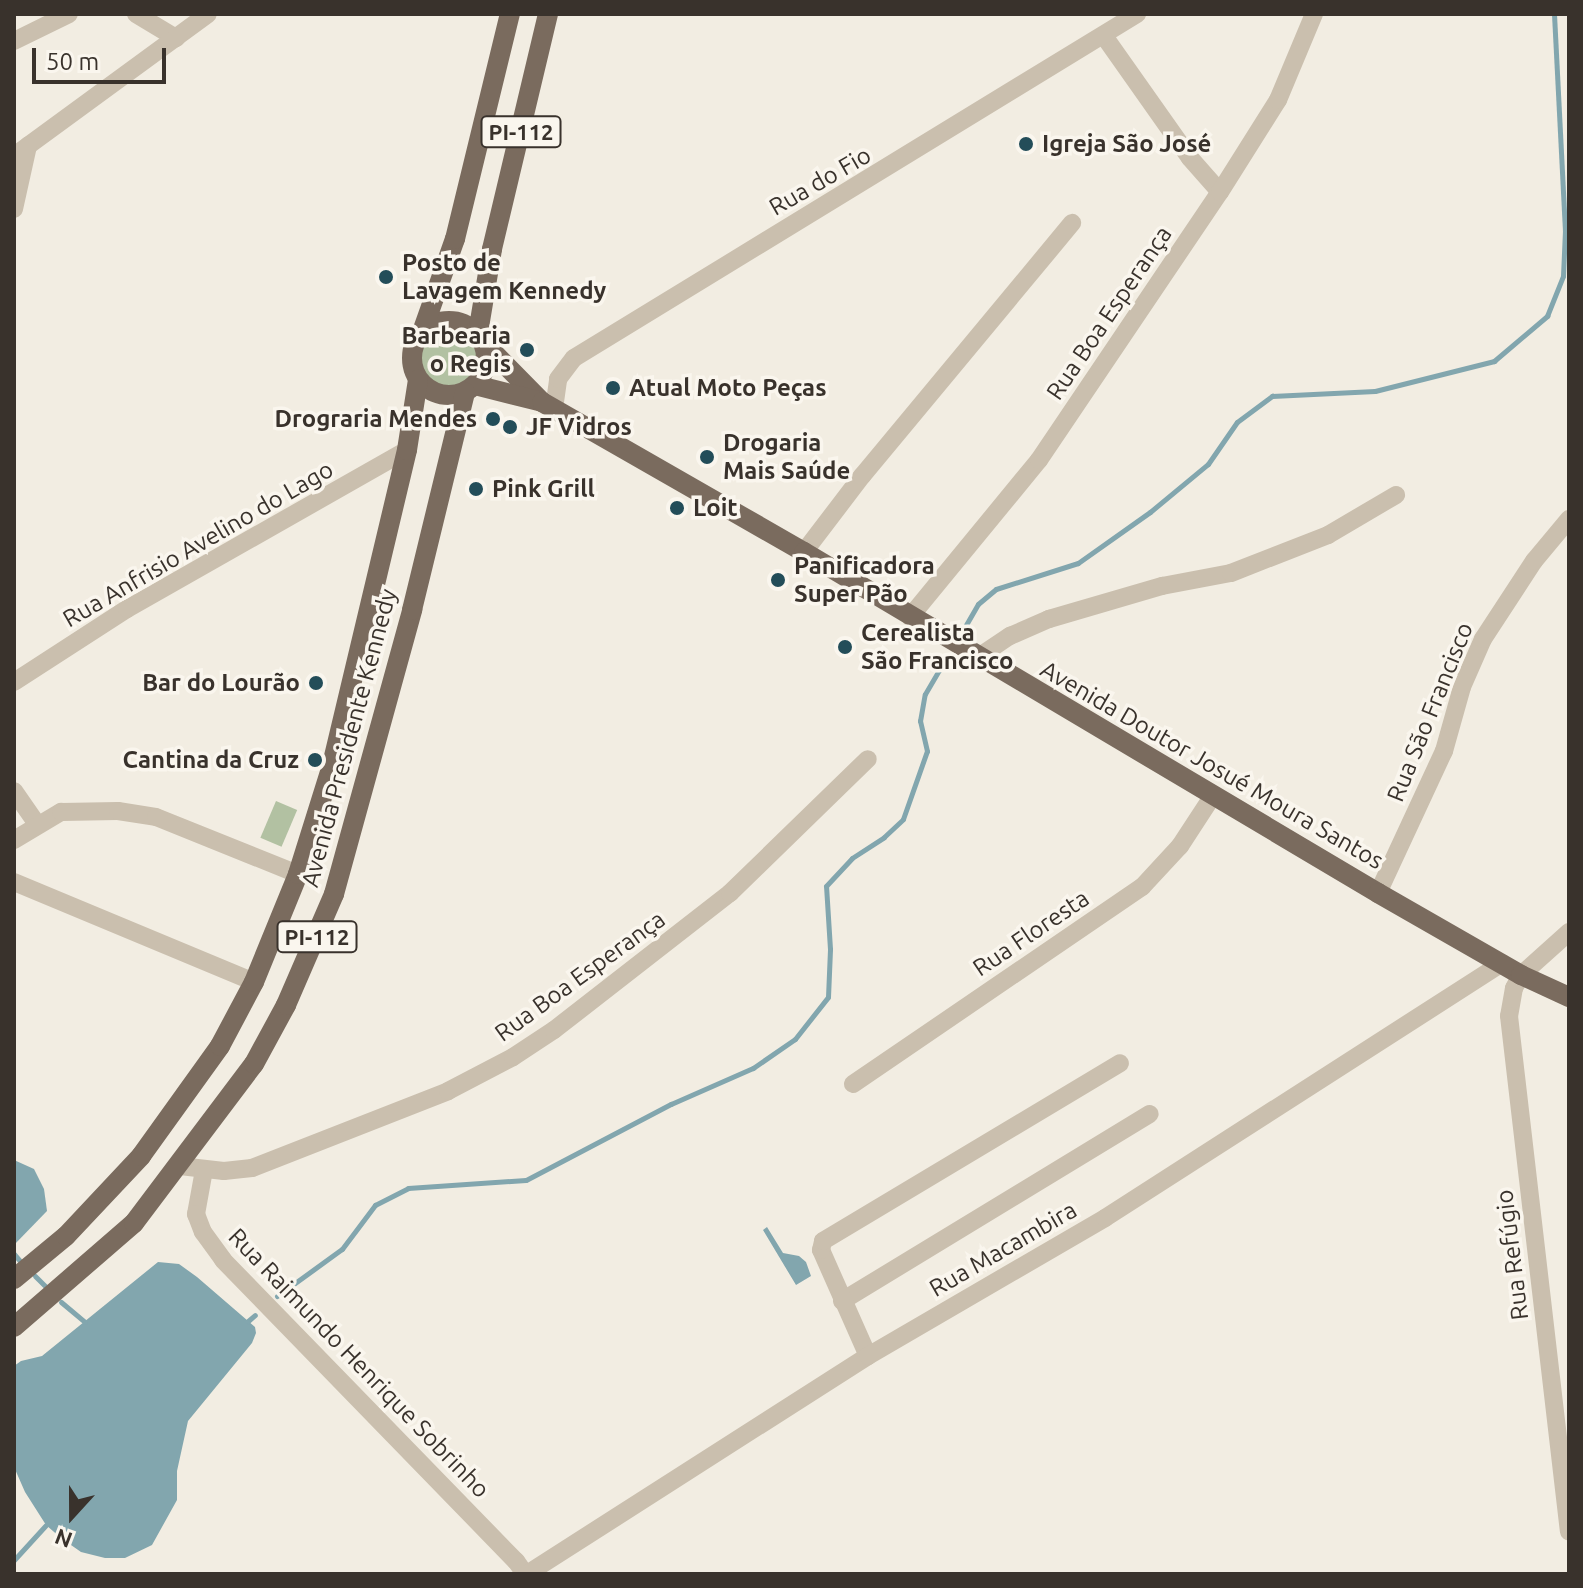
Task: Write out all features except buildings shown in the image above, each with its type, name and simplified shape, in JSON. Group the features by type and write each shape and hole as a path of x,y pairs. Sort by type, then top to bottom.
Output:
{"main road":[{"name":"Avenida Presidente Kennedy","path":"14,1279 66,1236 141,1156 220,1046 254,982 298,874 343,721 407,450 418,380 411,355 455,239 510,14"},
{"name":"Avenida Presidente Kennedy","path":"14,1327 134,1223 180,1166 254,1064 286,1005 334,894 470,389 486,366 481,338 492,249 548,14"},
{"path":"422,332 432,324 453,320 481,338 548,406"},
{"path":"418,380 439,394 470,389 548,406"},
{"name":"Avenida Doutor Josué Moura Santos","path":"548,406 804,552 1212,797 1521,975 1569,997"}],"street":[{"path":"14,41 69,14"},
{"path":"136,14 176,38"},
{"path":"14,209 21,151 208,14"},
{"name":"Rua do Fio","path":"548,406 558,379 574,358 1137,14"},
{"name":"Rua Boa Esperança","path":"910,617 1039,460 1220,192 1278,100 1314,14"},
{"path":"1104,36 1190,158 1220,192"},
{"path":"804,552 862,476 1072,223"},
{"name":"Rua Anfrisio Avelino do Lago","path":"14,682 127,609 407,450"},
{"path":"977,658 1010,636 1049,619 1162,586 1231,573 1328,535 1396,495"},
{"name":"Rua São Francisco","path":"1378,893 1444,751 1462,687 1483,639 1534,561 1569,519"},
{"name":"Rua Boa Esperança","path":"180,1166 204,1170 252,1168 448,1091 513,1057 554,1030 730,893 868,759"},
{"path":"14,791 37,824"},
{"name":"Rua Floresta","path":"853,1084 1142,887 1180,846 1212,797"},
{"path":"14,840 53,814 73,810 156,817 298,874"},
{"path":"14,882 254,982"},
{"path":"1521,975 1569,932"},
{"name":"Rua Macambira","path":"526,1574 868,1356 1105,1218 1502,963"},
{"name":"Rua Refúgio","path":"1521,975 1511,1001 1510,1031 1569,1532"},
{"path":"868,1356 821,1250 827,1237 1120,1063"},
{"path":"842,1301 1150,1114"},
{"name":"Rua Raimundo Henrique Sobrinho","path":"204,1170 196,1214 203,1232 223,1260 526,1574"}],"green space":[{"path":"449,330 469,338 477,358 469,378 449,386 429,378 421,358 429,338"},
{"path":"276,801 297,810 282,847 260,838"}],"water":[{"path":"14,1160 34,1169 44,1189 47,1211 14,1245"},
{"path":"767,1227 783,1253 799,1256 806,1262 811,1276 796,1285 763,1230"},
{"path":"158,1262 179,1264 197,1277 255,1327 256,1333 252,1343 188,1421 177,1471 177,1500 152,1545 125,1558 105,1558 81,1552 61,1538 46,1525 25,1492 14,1467 14,1366 42,1356"}],"waterway":[{"path":"963,630 978,604 996,589 1078,563 1150,512 1208,464 1237,422 1272,396 1375,391 1494,361 1547,316 1563,276 1565,231 1554,14"},
{"path":"277,1296 342,1249 375,1205 408,1188 526,1180 671,1104 753,1068 795,1039 828,997 830,949 826,886 852,858 884,837 903,819 927,751 920,721 925,694 946,658"},
{"path":"14,1254 20,1261"},
{"path":"35,1276 46,1287"},
{"path":"61,1302 85,1322"},
{"path":"248,1321 255,1315"},
{"path":"14,1560 46,1525"}],"place":[{"name":"Igreja São José","path":"1026,144"},
{"name":"Posto de Lavagem Kennedy","path":"386,277"},
{"name":"Barbearia o Regis","path":"527,350"},
{"name":"Atual Moto Peças","path":"613,388"},
{"name":"Drograria Mendes","path":"493,419"},
{"name":"JF Vidros","path":"510,427"},
{"name":"Drogaria Mais Saúde","path":"707,457"},
{"name":"Pink Grill","path":"476,489"},
{"name":"Loit","path":"677,508"},
{"name":"Panificadora Super Pão","path":"778,580"},
{"name":"Cerealista São Francisco","path":"845,647"},
{"name":"Bar do Lourão","path":"316,683"},
{"name":"Cantina da Cruz","path":"315,760"}]}
